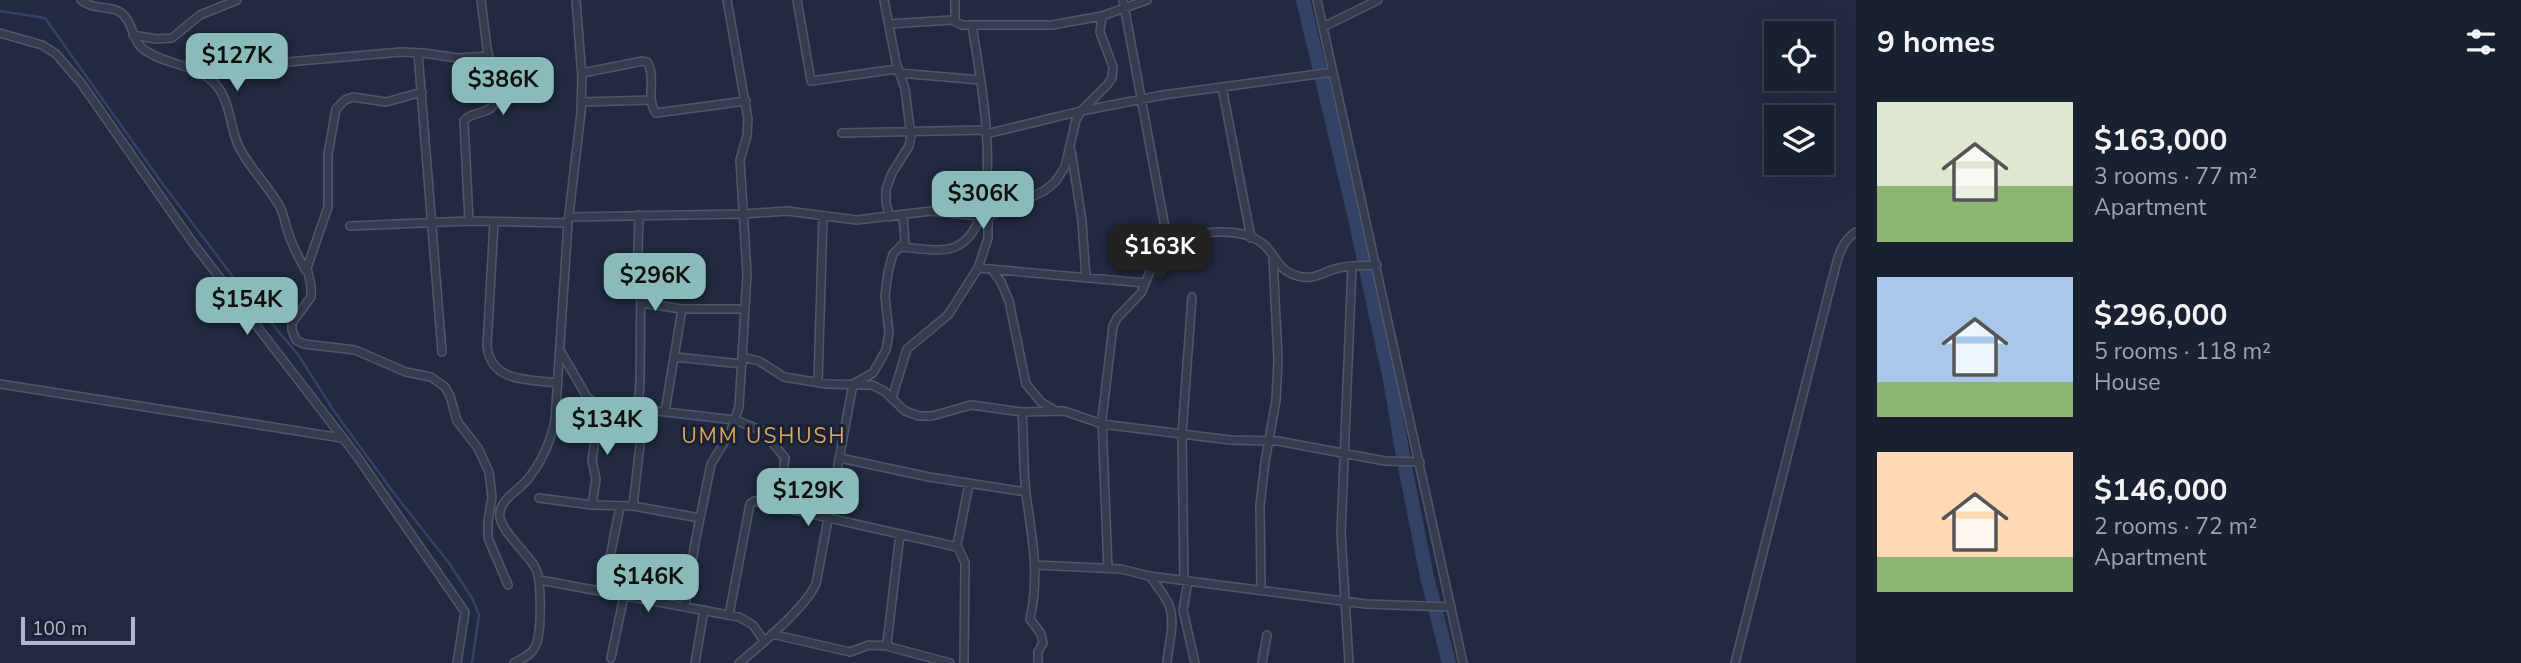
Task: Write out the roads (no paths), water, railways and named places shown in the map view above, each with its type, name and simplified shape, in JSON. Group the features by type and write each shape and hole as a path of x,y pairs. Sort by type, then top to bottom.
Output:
{"street":[{"path":"80,0 93,7 121,12 127,19 137,43 149,53 206,76 220,90 239,147 280,208 295,251 306,271 311,294 308,303 292,323 296,340 309,345 355,350 441,383 450,396 457,421 478,448 486,464 491,480 492,505 488,538 508,585"},
{"path":"132,35 156,39 172,38 200,15 237,0"},
{"path":"469,222 463,123 467,117 493,107 481,0"},
{"path":"514,663 530,654 536,644 540,580 532,563 502,522 501,507 529,478 545,452 555,421 569,220 582,102 576,0"},
{"path":"685,606 713,458 730,433 739,407 747,274 740,160 748,127 746,101 727,0"},
{"path":"797,0 811,80 898,71 980,80"},
{"path":"884,0 898,71 905,89 911,132 909,146 892,173 887,189 886,203 890,217"},
{"path":"952,20 955,18 955,0"},
{"path":"889,24 952,20 960,25 1052,25 1102,16 1124,4 1147,0"},
{"path":"1317,0 1463,663"},
{"path":"1323,27 1378,0"},
{"path":"1108,569 1102,424 1112,326 1121,313 1137,299 1164,242 1166,224 1124,4"},
{"path":"902,247 954,247 969,237 985,217 1050,187 1063,172 1076,120 1081,111 1107,85 1113,74 1112,63 1100,32 1102,16"},
{"path":"892,398 907,349 948,315 978,268 986,248 988,155 972,25"},
{"path":"0,33 42,45 57,54 193,243 343,438 465,612 457,663"},
{"path":"194,70 418,53 458,58 489,56"},
{"path":"418,53 442,352"},
{"path":"582,73 648,62 651,68 651,100 656,113 746,101"},
{"path":"842,133 985,132 1141,99 1333,72"},
{"path":"1222,87 1251,238"},
{"path":"306,271 328,207 329,142 338,106 353,97 386,102 422,92"},
{"path":"582,102 651,100"},
{"path":"1070,147 1082,221 1086,278"},
{"path":"350,226 787,211 857,219 931,211 985,217"},
{"path":"633,506 641,409 639,215"},
{"path":"853,384 873,373 886,350 889,333 885,296 888,272 893,254 902,247 905,238 904,215"},
{"path":"818,383 823,216"},
{"path":"494,222 488,359 494,368 505,375 558,383"},
{"path":"1164,242 1209,232 1251,238 1265,245 1284,270 1304,277 1314,277 1334,269 1377,265"},
{"path":"1735,663 1841,250 1845,241 1856,232"},
{"path":"1261,590 1259,527 1268,440 1276,400 1278,360 1273,257"},
{"path":"1349,663 1340,533 1352,267"},
{"path":"978,268 1145,283"},
{"path":"992,270 1001,282 1009,301 1026,384 1041,402 1057,411"},
{"path":"1192,297 1182,434 1186,580 1183,610 1195,663"},
{"path":"641,303 682,309 745,309"},
{"path":"665,412 682,309"},
{"path":"561,352 593,403 736,420 763,431 783,455 785,464 778,506"},
{"path":"675,357 759,361 781,375 818,383 872,385 884,391 905,411 919,416 932,416 971,405 1022,412 1057,411 1077,414 1102,424 1239,441 1268,440 1385,461 1420,462"},
{"path":"0,384 343,438"},
{"path":"739,663 772,634 814,589 819,577 853,384"},
{"path":"592,505 596,479 592,461 600,405"},
{"path":"1022,412 1026,492 1035,565 1035,597 1030,619 1042,637 1043,645 1038,652 1038,663"},
{"path":"840,458 970,484 1026,492"},
{"path":"964,663 965,563 957,547 970,484"},
{"path":"539,498 592,505 633,506 700,518"},
{"path":"729,615 750,504 756,500 957,547"},
{"path":"492,505 501,507"},
{"path":"603,592 620,507"},
{"path":"889,646 887,643 900,534"},
{"path":"1035,565 1127,569 1150,576 1345,601 1451,607"},
{"path":"1150,576 1171,613 1167,663"},
{"path":"540,580 729,615 748,621 764,641"},
{"path":"611,658 624,596"},
{"path":"695,663 704,610"},
{"path":"772,634 850,652 869,645 889,646 950,663"},
{"path":"1262,663 1267,635"}],"waterway":[{"path":"1303,0 1354,214 1390,380 1427,577 1449,663"},
{"path":"0,11 45,18 159,179 237,282 299,356 334,411 449,563 472,598 479,615 472,663"}],"district":[{"name":"UMM USHUSH","path":"764,436"}]}
